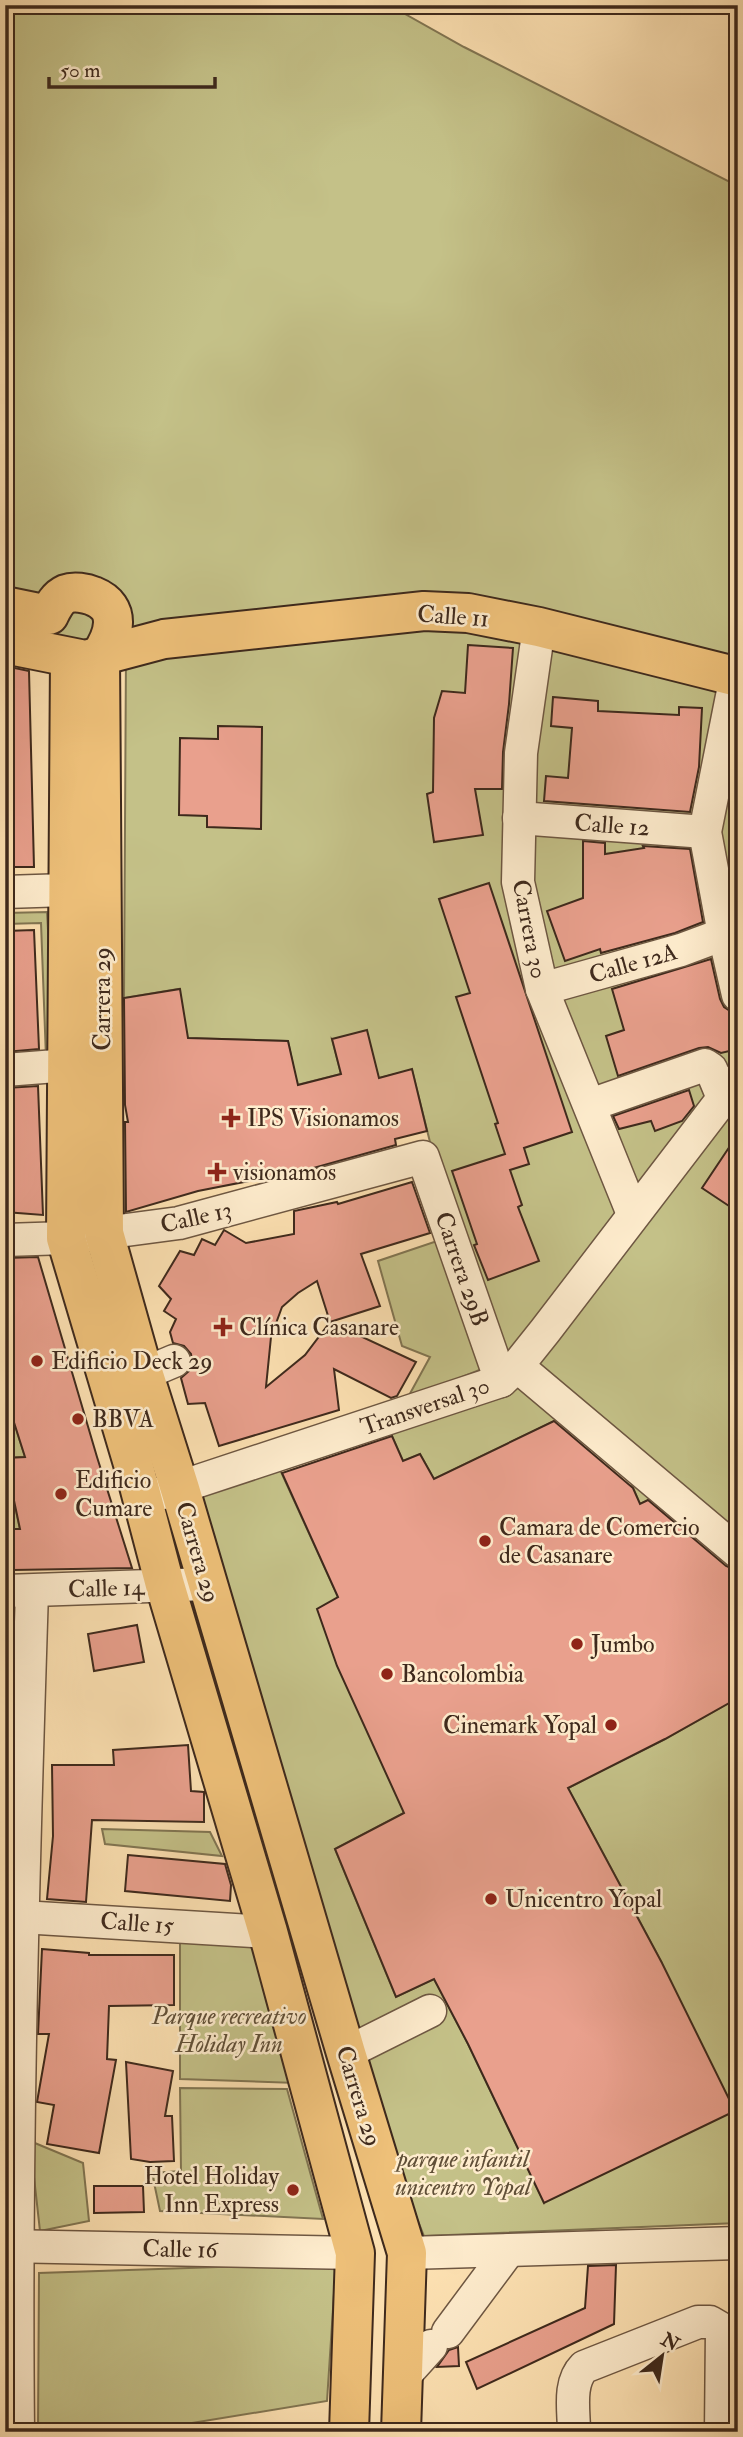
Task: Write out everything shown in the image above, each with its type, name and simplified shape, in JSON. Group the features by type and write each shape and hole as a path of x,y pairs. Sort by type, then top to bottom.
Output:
{"main road":[{"path":"113,614 114,626 110,641 85,657 55,645 47,630 49,615 57,600 67,593 85,593 102,600 113,614 164,639"},
{"path":"5,606 49,615"},
{"name":"Calle 11","path":"5,644 85,657 164,639 424,611 468,613 538,627 737,677"},
{"name":"Carrera 29","path":"85,657 67,890 69,1065 66,1238 143,1374 142,1498 165,1585 268,1933 355,2253 349,2432"},
{"name":"Carrera 29","path":"85,657 104,1234 143,1374 180,1489 407,2253 401,2432"}],"street":[{"name":"Carrera 30","path":"538,627 521,753 517,882 542,989 633,1214"},
{"path":"737,677 705,832 723,934 738,995"},
{"name":"Calle 12","path":"519,818 705,832"},
{"path":"5,892 67,890"},
{"name":"Calle 12A","path":"542,989 681,950 723,934"},
{"path":"5,1069 69,1065"},
{"path":"590,1105 705,1065 730,1088"},
{"name":"Transversal 30","path":"142,1498 180,1489 509,1373 730,1088"},
{"name":"Calle 13","path":"5,1240 66,1238 179,1223 423,1157"},
{"name":"Carrera 29B","path":"423,1157 509,1373"},
{"path":"509,1373 738,1552"},
{"name":"Calle 14","path":"19,1591 207,1584"},
{"path":"18,2432 11,2246 19,1591"},
{"name":"Calle 15","path":"13,1916 268,1933"},
{"path":"346,2053 430,2011"},
{"path":"407,2253 738,2243"},
{"name":"Calle 16","path":"11,2246 355,2253"},
{"path":"403,2377 439,2339 509,2250"},
{"path":"574,2432 574,2382 583,2367 698,2322 710,2322 722,2329 721,2432"}],"green space":[{"path":"5,5 389,5 464,47 738,186 738,1571 651,1499 640,1504 622,1462 567,1415 434,1479 420,1454 403,1461 387,1425 509,1374 431,1146 412,1070 379,1078 332,1039 341,1074 297,1085 288,1041 187,1038 179,989 124,998 126,652 5,634"},
{"path":"47,912 55,1057 46,1058 41,923 5,924 5,913"},
{"path":"443,1239 487,1367 407,1399 430,1357 402,1346 378,1261"},
{"path":"5,1394 25,1457 5,1458"},
{"path":"5,1462 20,1529 9,1529 13,1570 5,1570"},
{"name":"parque infantil unicentro Yopal","path":"277,1463 338,1597 404,1813 335,1849 396,1997 434,1979 544,2203 662,1963 568,1788 738,1698 738,2223 424,2236 366,2090 186,1492"},
{"path":"5,1663 16,1663 18,1707 5,1709"},
{"path":"13,1766 16,1892 5,1894 5,1767"},
{"path":"102,1829 210,1832 222,1856 105,1844"},
{"name":"Parque recreativo Holiday Inn","path":"180,1933 258,1936 296,2083 180,2079"},
{"path":"180,2088 287,2089 323,2219 160,2211 152,2173 181,2171"},
{"path":"30,2141 83,2163 89,2221 40,2231"},
{"path":"336,2263 327,2401 137,2432 38,2432 39,2273"}],"building":[{"path":"468,645 513,648 502,789 475,789 483,835 434,842 427,794 433,792 434,718 442,691 465,693"},
{"path":"5,666 29,671 34,867 5,867"},
{"path":"553,697 598,701 598,711 679,715 679,707 702,708 699,767 690,812 544,801 546,776 568,778 572,728 551,726"},
{"path":"218,726 262,727 261,829 207,827 207,816 179,815 180,738 218,739"},
{"path":"583,841 605,843 605,854 644,848 643,846 690,849 703,922 675,933 601,953 600,949 565,961 547,911 583,898"},
{"path":"489,883 572,1132 524,1148 529,1164 510,1170 522,1205 518,1207 539,1261 488,1280 474,1245 477,1244 452,1171 505,1154 495,1124 498,1123 456,997 470,993 439,899"},
{"path":"34,930 39,1049 5,1052 5,931"},
{"path":"711,959 720,999 730,1011 738,1036 738,1049 721,1053 708,1047 699,1048 618,1076 606,1036 624,1030 612,989"},
{"path":"180,989 188,1038 288,1041 298,1085 341,1074 332,1039 367,1030 379,1078 412,1069 427,1131 395,1139 396,1145 310,1169 198,1191 126,1212 125,1122 128,1122 125,1105 124,998"},
{"path":"38,1086 43,1215 5,1212 5,1088"},
{"path":"689,1090 694,1106 682,1121 655,1131 651,1121 619,1129 613,1116"},
{"path":"738,1134 738,1212 702,1188"},
{"name":"Clínica Casanare","path":"412,1182 430,1233 361,1254 380,1306 330,1322 416,1362 397,1396 391,1398 334,1369 339,1410 219,1446 205,1403 188,1404 181,1378 189,1371 191,1354 184,1346 173,1343 170,1332 176,1319 164,1311 171,1299 159,1286 180,1251 194,1255 202,1239 215,1245 224,1230 246,1243 294,1234 294,1211 337,1202 338,1204","holes":["317,1281 330,1322 305,1355 266,1387 271,1337 282,1307"]},
{"path":"38,1257 132,1568 13,1570 9,1529 20,1529 5,1458 25,1457 5,1394 5,1258"},
{"name":"Unicentro Yopal","path":"554,1421 633,1488 640,1504 648,1500 726,1566 738,1571 738,1698 568,1788 662,1963 735,2111 544,2203 434,1979 396,1997 335,1849 404,1813 337,1666 317,1609 338,1597 282,1473 392,1436 403,1461 420,1454 434,1479"},
{"path":"137,1625 144,1662 94,1671 88,1634"},
{"path":"188,1745 191,1791 204,1792 204,1822 92,1820 86,1902 47,1899 53,1836 52,1765 114,1765 113,1750"},
{"path":"128,1855 225,1864 231,1885 230,1901 125,1891"},
{"path":"42,1949 89,1955 174,1955 174,2005 109,2006 107,2059 116,2060 99,2153 47,2144 54,2105 37,2102 49,2034 38,2034"},
{"path":"126,2062 173,2071 165,2116 172,2116 174,2161 150,2162 131,2159"},
{"path":"94,2186 143,2186 144,2212 94,2213"},
{"path":"616,2265 614,2324 477,2389 466,2362 585,2308 588,2266"},
{"path":"458,2347 459,2366 437,2367 449,2350"}],"place":[{"name":"IPS Visionamos","path":"231,1118"},
{"name":"visionamos","path":"217,1172"},
{"name":"Clínica Casanare","path":"223,1327"},
{"name":"Edificio Deck 29","path":"37,1361"},
{"name":"BBVA","path":"78,1419"},
{"name":"Edificio Cumare","path":"61,1494"},
{"name":"Camara de Comercio de Casanare","path":"485,1541"},
{"name":"Jumbo","path":"577,1644"},
{"name":"Bancolombia","path":"387,1674"},
{"name":"Cinemark Yopal","path":"611,1725"},
{"name":"Unicentro Yopal","path":"491,1899"},
{"name":"Hotel Holiday Inn Express","path":"293,2190"}]}
